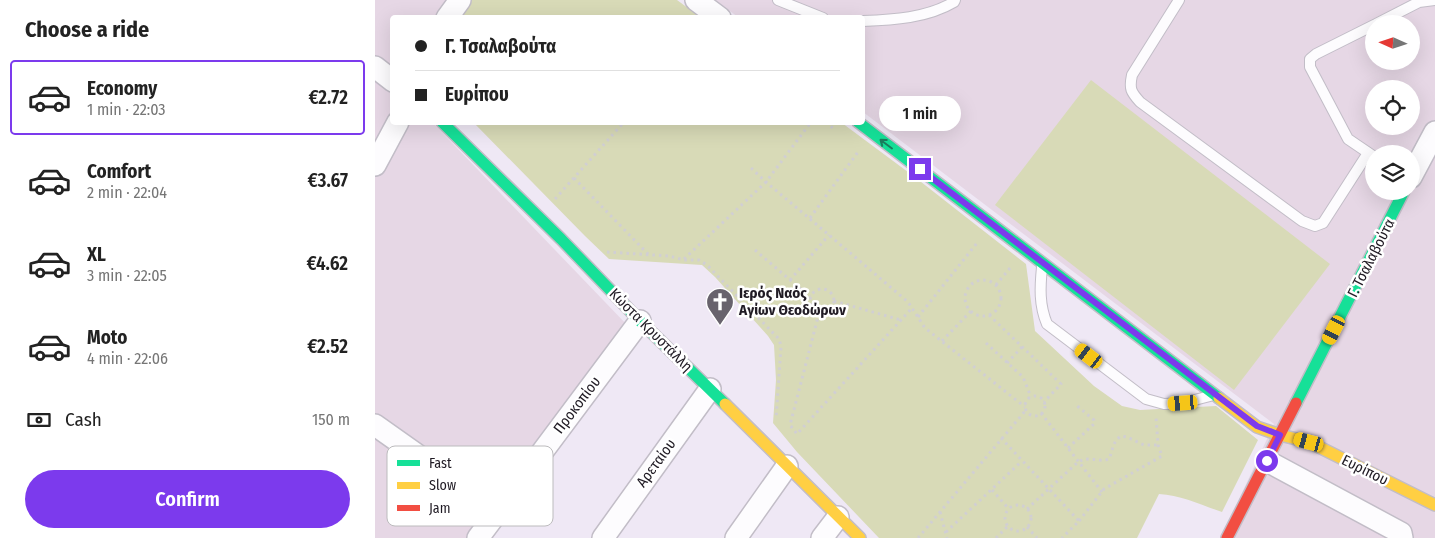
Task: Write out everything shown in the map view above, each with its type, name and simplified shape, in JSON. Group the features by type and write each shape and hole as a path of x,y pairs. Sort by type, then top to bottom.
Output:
{"street":[{"path":"449,15 460,0"},
{"path":"696,0 715,15"},
{"path":"375,67 390,79"},
{"path":"375,164 396,125"},
{"name":"Κώστα Κρυστάλλη","path":"445,125 860,538"},
{"name":"Ευρίπου","path":"862,125 1257,426 1280,435 1309,442 1435,505"},
{"path":"1420,160 1435,132"},
{"name":"Γ. Τσαλαβούτα","path":"1227,538 1399,200"},
{"name":"Προκοπίου","path":"547,446 640,321"},
{"name":"Αρεταίου","path":"603,538 710,389"},
{"path":"375,425 405,446"},
{"path":"736,538 781,459"},
{"path":"1267,461 1401,533 1401,538"},
{"path":"822,538 838,517"},
{"name":"Προκοπίου","path":"478,538 487,526"}],"lane":[{"path":"778,0 816,15"},
{"path":"865,21 900,19 943,9 955,0"},
{"path":"1179,0 1132,75 1130,85 1132,93 1140,102 1302,221 1315,226 1323,223 1365,164"},
{"path":"1392,15 1419,1 1435,0"},
{"path":"1365,29 1316,54 1311,59 1310,67 1347,139 1365,151"},
{"path":"1043,262 1040,288 1042,311 1047,324 1146,399 1164,404 1183,403 1216,394"}],"path":[{"path":"549,192 555,199 621,125"},
{"path":"684,260 766,182 809,125"},
{"path":"830,125 840,133"},
{"path":"810,218 861,149"},
{"path":"751,168 908,302 925,328 1031,415 1037,416 1044,409 1044,402 1061,384 989,315"},
{"path":"574,178 648,255"},
{"path":"790,280 829,234"},
{"path":"918,317 978,242"},
{"path":"601,246 607,252 699,260 707,265 779,339 781,346 781,459"},
{"path":"755,250 810,297"},
{"path":"996,285 1012,265"},
{"path":"985,279 996,285 1001,293 999,307 989,315 981,316 974,314 965,303 967,289 971,283 985,279"},
{"path":"823,288 829,290 835,302 833,308 828,312 819,313 815,312 809,301 816,290 823,288"},
{"path":"835,302 901,320"},
{"path":"819,313 790,425 797,434 912,308"},
{"path":"942,341 971,311"},
{"path":"986,343 1023,378 1031,397"},
{"path":"1007,363 1022,347"},
{"path":"918,538 1026,409 1028,398 1038,396 1044,402"},
{"path":"1062,538 1079,521 1102,492 1162,456 1158,445 1155,402"},
{"path":"1068,448 1094,424 1095,420 1076,405"},
{"path":"1041,413 1102,492"},
{"path":"1027,509 1084,458 1105,461 1109,459 1113,443 1121,436 1144,445 1158,445"},
{"path":"1001,438 1079,521"},
{"path":"946,532 1022,461"},
{"path":"993,490 1008,508"},
{"path":"1019,504 1027,509 1031,516 1027,527 1016,531 1008,526 1005,513 1008,508 1019,504"},
{"path":"940,511 947,538"},
{"path":"996,538 1008,526"},
{"path":"1027,527 1037,538"}],"shaded area":[{"path":"375,0 451,0 440,15 390,15 390,125 435,125 629,327 540,446 387,446 387,526 480,526 471,538 375,538"},
{"path":"715,0 1435,0 1435,538 1221,538 1274,424 865,114 865,15 735,15"}],"green space":[{"path":"467,0 677,0 697,15 456,15"},
{"path":"1091,80 1330,264 1234,390 995,205"},
{"path":"476,125 845,125 1026,264 1035,331 1094,386 1122,406 1140,410 1216,406 1258,440 1222,512 1183,498 1159,494 1137,538 879,538 797,452 773,423 776,380 774,345 715,277 702,265 609,259"}],"traffic: fast":[{"path":"445,125 725,404"},
{"path":"862,125 1219,398"},
{"path":"1296,403 1399,200"}],"traffic: slow":[{"path":"1219,398 1257,427 1309,442 1435,505"},
{"path":"725,404 860,538"}],"traffic: jam":[{"path":"1227,538 1296,403"}],"place":[{"name":"Ιερός Ναός Αγίων Θεοδώρων","path":"720,326"}],"route":[{"path":"920,169 1257,426 1280,435 1267,461"}]}
